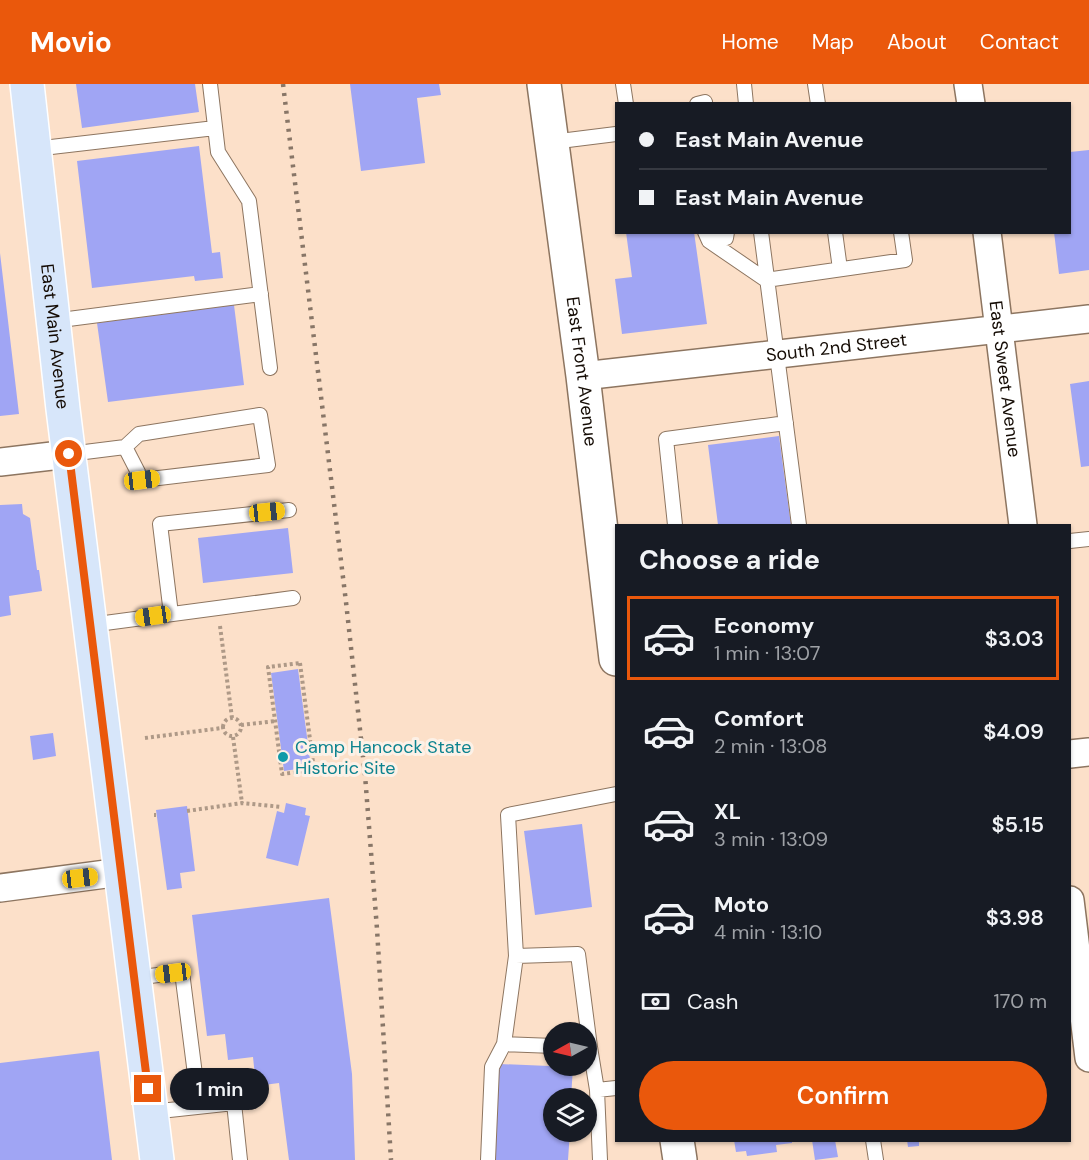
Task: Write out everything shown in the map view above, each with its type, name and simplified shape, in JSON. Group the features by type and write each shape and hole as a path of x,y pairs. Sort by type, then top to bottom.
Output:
{"main road":[{"name":"East Main Avenue","path":"27,84 69,454 157,1160"}],"street":[{"name":"East Front Avenue","path":"544,84 613,607 615,642"},
{"path":"968,84 971,102"},
{"name":"East Sweet Avenue","path":"987,234 1023,524"},
{"name":"South 2nd Street","path":"583,376 1089,319"},
{"path":"0,462 69,454"},
{"path":"1071,754 1089,752"},
{"path":"0,888 121,872"},
{"path":"1071,908 1089,1058"},
{"path":"677,1142 680,1160"}],"lane":[{"path":"210,84 218,152 249,201 270,368"},
{"path":"623,84 626,102"},
{"path":"744,84 746,102"},
{"path":"815,84 818,102"},
{"path":"34,149 215,128"},
{"path":"552,142 615,134"},
{"path":"709,235 726,238 727,234"},
{"path":"761,234 799,524"},
{"path":"835,234 840,269"},
{"path":"709,235 766,280 905,260 901,234"},
{"path":"53,321 261,294"},
{"path":"69,454 125,447 139,434 260,415 268,465 142,480 125,447"},
{"path":"675,524 666,439 786,423"},
{"path":"171,614 160,524 289,510"},
{"path":"1071,541 1089,539"},
{"path":"90,625 293,598"},
{"path":"488,1160 492,1067 504,1044 516,956 508,815 615,794"},
{"path":"516,956 578,954 585,1022"},
{"path":"134,978 182,972 199,1106"},
{"path":"504,1044 543,1046"},
{"path":"600,1160 597,1089 615,1088"},
{"path":"151,1112 234,1102 240,1160"},
{"path":"873,1142 876,1160"}],"path":[{"path":"220,624 232,718"},
{"path":"300,663 314,770 282,774 276,721 268,667 300,663"},
{"path":"222,728 224,722 232,718 238,720 241,725"},
{"path":"241,725 276,721"},
{"path":"233,737 238,734 241,725"},
{"path":"222,728 227,735 233,737"},
{"path":"145,738 222,728"},
{"path":"233,737 242,803"},
{"path":"187,810 242,803 282,807"}],"building":[{"path":"76,84 195,84 199,112 82,128"},
{"path":"350,84 439,84 441,95 417,98 425,163 361,171"},
{"path":"199,146 212,253 220,252 223,278 195,281 194,276 92,288 77,161"},
{"path":"1089,150 1089,270 1059,274 1054,234 1071,234 1071,152"},
{"path":"626,234 694,234 707,324 622,334 615,279 632,277"},
{"path":"0,253 19,414 0,416"},
{"path":"234,305 244,385 108,402 97,323"},
{"path":"1089,381 1089,466 1081,467 1070,384"},
{"path":"779,436 791,524 718,524 708,445"},
{"path":"22,504 23,514 30,518 42,591 9,596 11,615 0,617 0,505"},
{"path":"288,528 293,573 203,583 198,538"},
{"path":"298,669 311,767 284,771 271,673"},
{"path":"53,733 56,756 33,760 30,736"},
{"path":"286,803 306,808 305,815 310,816 298,866 266,858 277,811 284,813"},
{"path":"187,806 195,871 180,873 182,888 167,890 156,810"},
{"path":"582,824 592,907 535,915 524,831"},
{"path":"329,898 352,1074 355,1160 289,1160 279,1083 256,1086 253,1057 228,1060 225,1034 207,1036 192,915"},
{"path":"99,1051 112,1160 0,1160 0,1063"},
{"path":"499,1064 543,1066 543,1076 572,1076 572,1088 543,1088 543,1142 569,1142 568,1160 494,1160"},
{"path":"734,1142 792,1142 776,1145 777,1152 747,1156 746,1151 736,1152"},
{"path":"812,1142 835,1142 838,1157 815,1160"},
{"path":"907,1142 919,1142 919,1146 908,1147"}],"railway":[{"path":"283,84 365,775 391,1160"}],"place":[{"name":"Camp Hancock State Historic Site","path":"283,757"}],"route":[{"path":"69,454 148,1089"}]}
